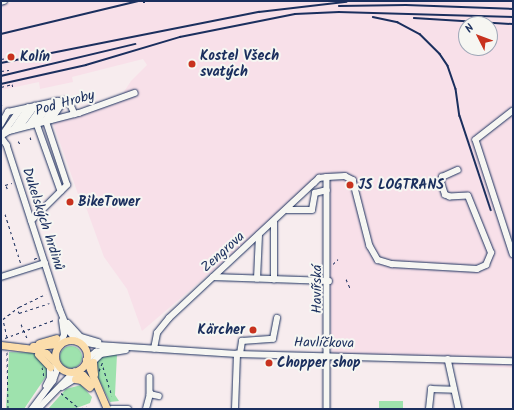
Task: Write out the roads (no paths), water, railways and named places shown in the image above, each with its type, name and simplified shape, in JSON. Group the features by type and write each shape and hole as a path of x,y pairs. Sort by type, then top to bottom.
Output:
{"main road":[{"path":"58,341 79,339 86,350 100,396"},
{"path":"4,346 54,347 58,341"},
{"path":"53,364 58,341"},
{"path":"4,346 40,354 64,371 75,376 85,376 100,396 107,409"},
{"path":"75,376 90,361"}],"street":[{"name":"Pod Hroby","path":"1,136 16,129 75,114 135,93"},
{"path":"1,124 8,112 61,101 70,104 75,114"},
{"path":"31,221 67,185 47,121 61,101"},
{"path":"50,103 36,124 61,191"},
{"path":"28,126 43,105"},
{"path":"16,129 35,106"},
{"path":"16,129 28,108"},
{"path":"1,136 18,110"},
{"path":"513,111 476,140 513,254"},
{"name":"Dukelských hrdinů","path":"1,136 7,145 60,309 69,331 79,339"},
{"path":"327,177 345,176 353,180 370,246 378,260 392,264 477,269 486,265 491,253 468,196 450,197 445,195 441,184 442,176 458,170"},
{"name":"Zengrova","path":"154,349 160,329 213,277 287,210 319,178 327,177"},
{"name":"Havířská","path":"327,177 329,281 328,409"},
{"path":"287,210 312,210 315,193 327,190"},
{"path":"274,222 274,280"},
{"path":"256,279 259,235"},
{"path":"1,277 45,263"},
{"path":"213,277 329,281"},
{"name":"Dukelských hrdinů","path":"58,341 64,335 60,309"},
{"path":"235,409 239,354 242,341 273,339 277,318"},
{"name":"Havlíčkova","path":"79,339 86,344 239,354 329,355 513,361"},
{"name":"Havlíčkova","path":"90,361 103,350 134,348"},
{"path":"448,359 458,409"},
{"path":"32,409 48,382 53,364"},
{"path":"38,409 75,376"},
{"path":"146,409 150,394 150,377"},
{"path":"429,409 431,389 454,390"},
{"path":"150,394 158,396"},
{"path":"112,409 128,409"}],"railway":[{"path":"1,34 138,1"},
{"path":"1,63 259,12 346,2"},
{"path":"339,6 406,5 513,9"},
{"path":"1,84 86,65 180,37 295,14 339,12 513,17"},
{"path":"373,17 397,22 420,34 440,54 448,66 456,89 460,116 491,210"},
{"path":"414,18 513,24"},
{"path":"1,76 135,44"}],"place":[{"name":"Kolín","path":"11,57"},
{"name":"Kostel Všech svatých","path":"192,64"},
{"name":"JS LOGTRANS","path":"350,185"},
{"name":"BikeTower","path":"70,202"},
{"name":"Kärcher","path":"253,330"},
{"name":"Chopper shop","path":"269,363"}]}
